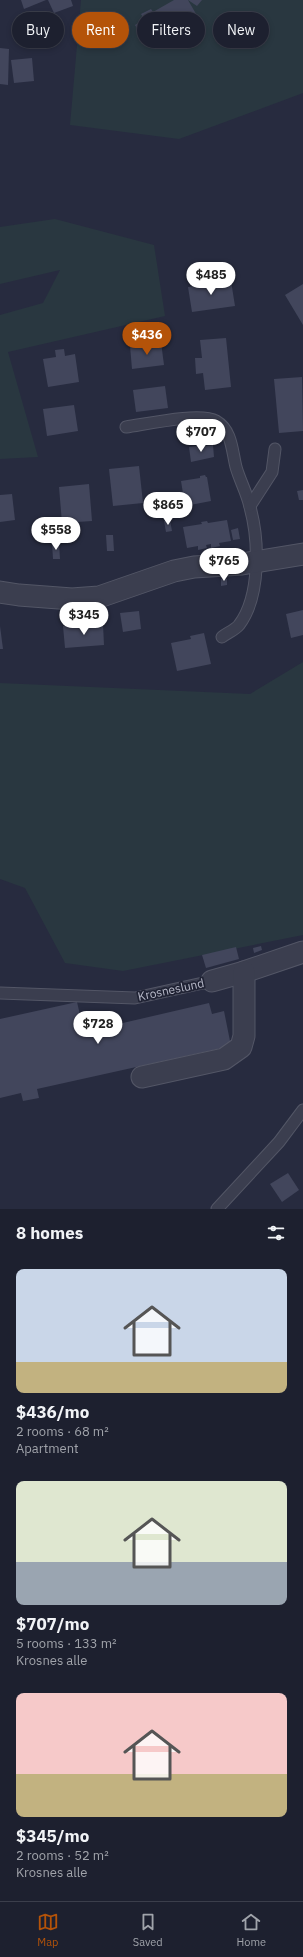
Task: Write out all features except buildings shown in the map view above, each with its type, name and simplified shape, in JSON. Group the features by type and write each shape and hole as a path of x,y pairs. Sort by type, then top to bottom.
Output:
{"street":[{"path":"0,592 72,599 99,597 174,571 194,567 242,564 257,560 303,554"},
{"name":"Krosneslund","path":"212,981 303,952"},
{"path":"142,1077 224,1059 240,1047 244,1036 244,972"}],"lane":[{"path":"126,427 202,417 218,422 228,434 236,468 250,506 257,560 252,596 244,616 238,626 222,637"},
{"path":"250,506 272,472 275,449"},
{"name":"Krosneslund","path":"0,993 135,998 212,981"},
{"path":"217,1209 279,1142 303,1110"}],"shaded area":[{"path":"81,0 303,0 303,93 179,139 70,125 77,48 129,48 129,12 80,12"},
{"path":"55,219 154,245 165,316 8,352 38,457 0,459 0,315 43,303 60,270 0,284 0,227"},
{"path":"303,662 303,935 123,971 65,963 25,888 0,879 0,683 250,694"}]}
